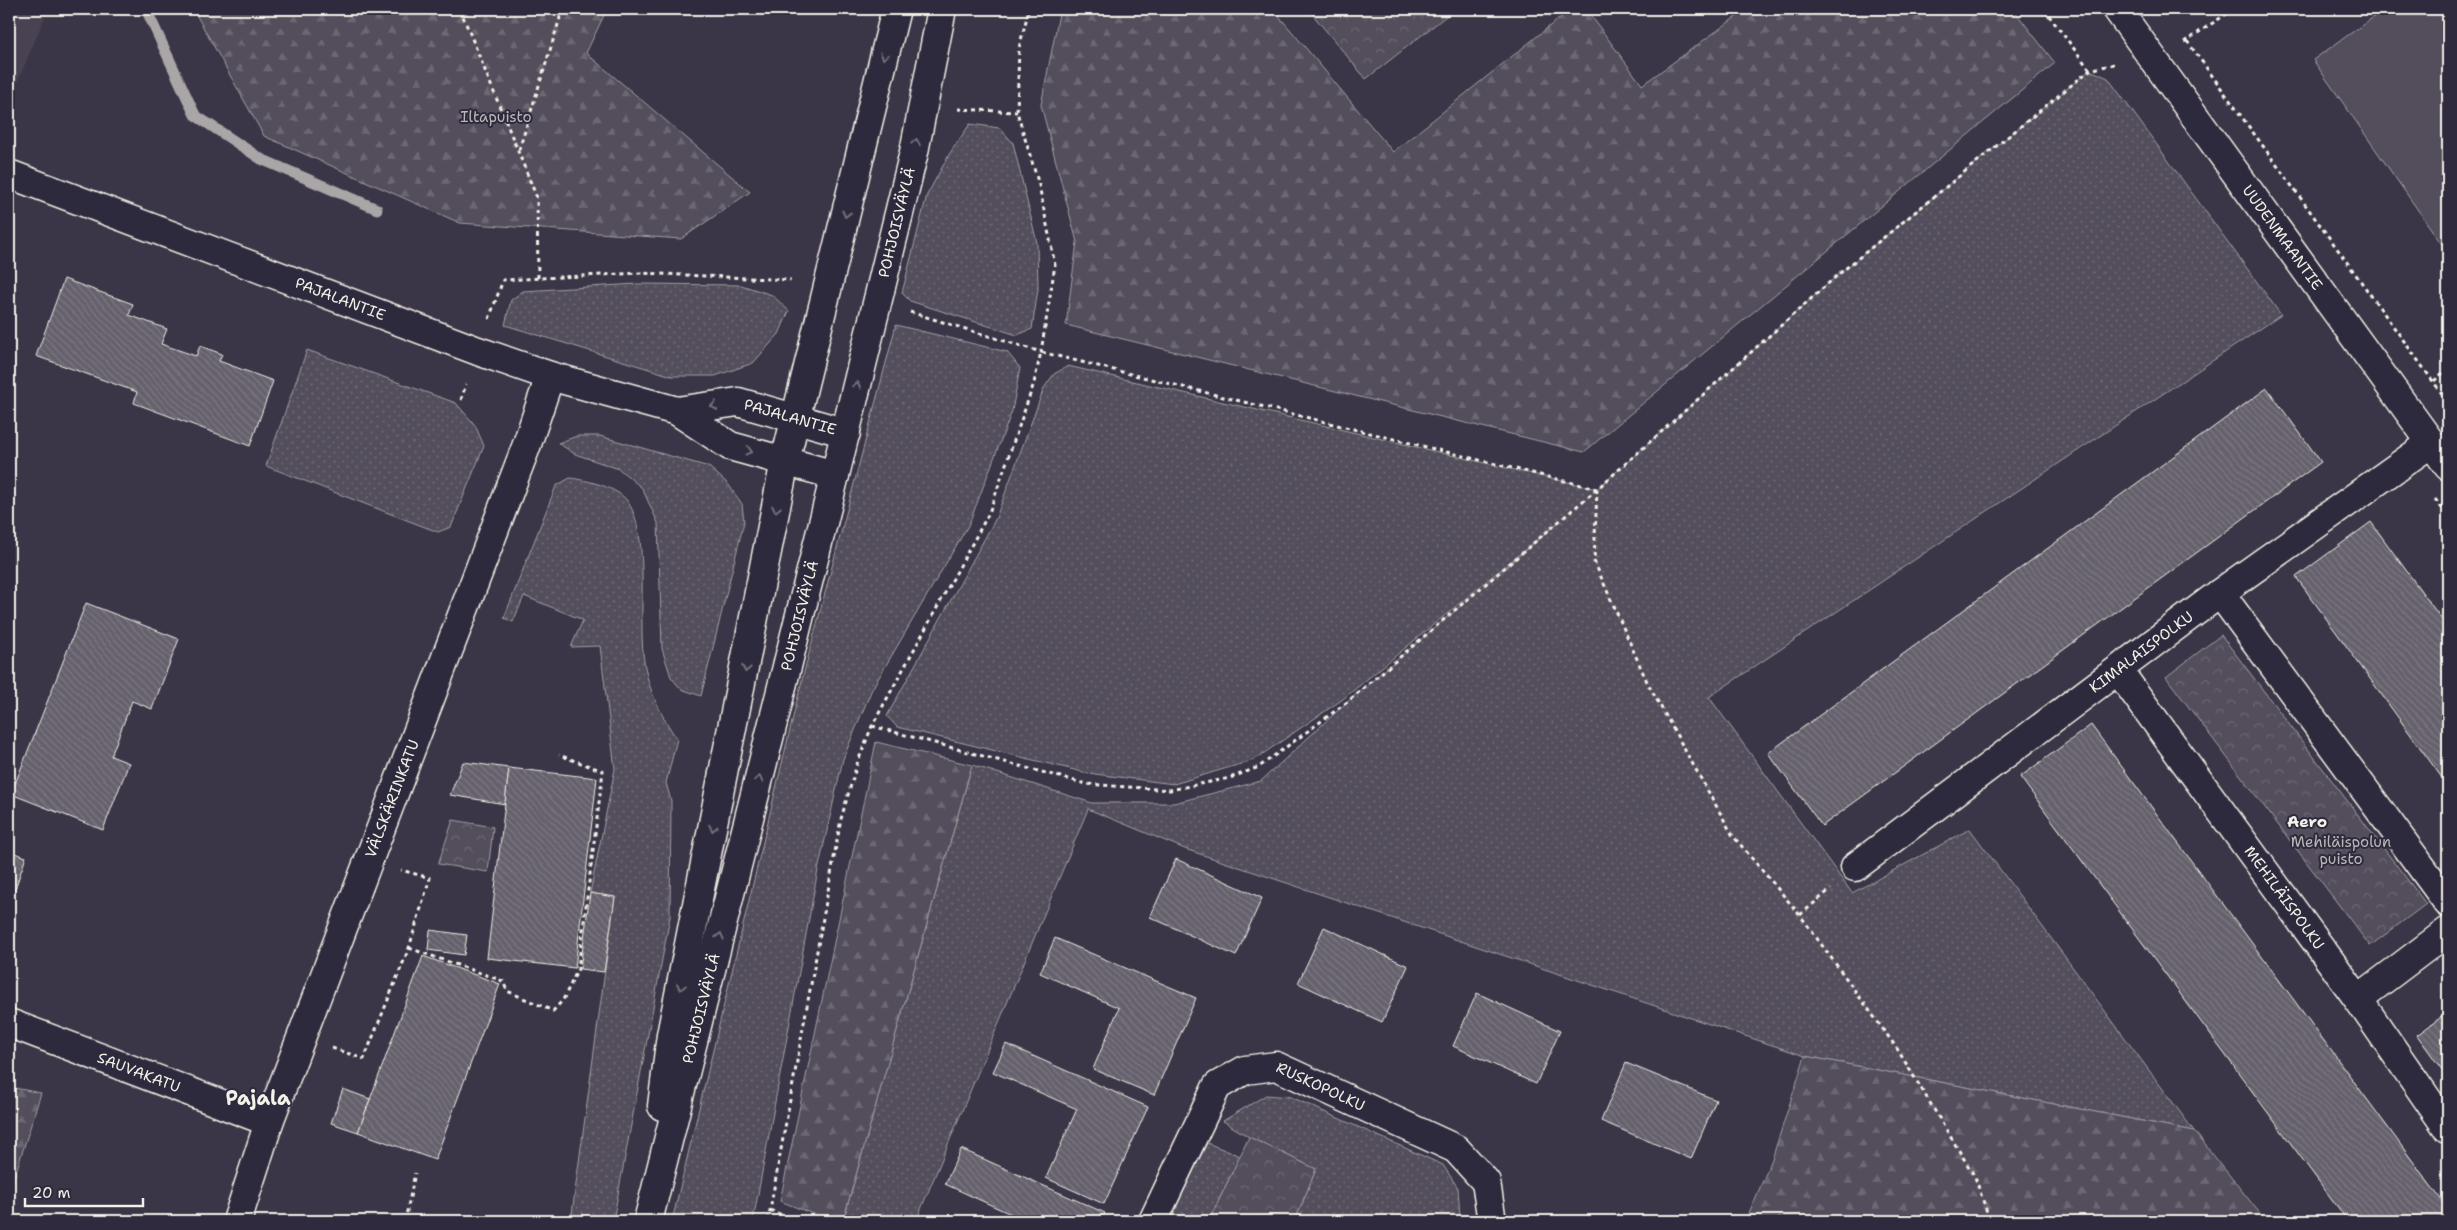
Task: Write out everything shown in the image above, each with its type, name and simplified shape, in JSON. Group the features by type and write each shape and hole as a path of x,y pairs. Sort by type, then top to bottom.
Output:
{"street":[{"name":"POHJOISVÄYLÄ","path":"647,1221 671,1036 786,461 896,9"},
{"name":"POHJOISVÄYLÄ","path":"647,1221 836,475 914,152 942,9"},
{"name":"UUDENMAANTIE","path":"2117,9 2448,466"},
{"name":"PAJALANTIE","path":"9,174 550,376 677,411 730,446 836,475"},
{"name":"VÄLSKÄRINKATU","path":"237,1221 269,1122 526,447 550,376"},
{"name":"PAJALANTIE","path":"677,411 738,402 846,433"},
{"name":"KIMALAISPOLKU","path":"1856,867 2220,593 2431,443"},
{"path":"2220,593 2448,903"},
{"name":"MEHILÄISPOLKU","path":"2118,670 2358,999 2448,1129"},
{"path":"2358,999 2448,931"},
{"name":"SAUVAKATU","path":"9,1022 269,1122"},
{"name":"RUSKOPOLKU","path":"1153,1221 1217,1086 1245,1070 1276,1066 1456,1149 1486,1182 1491,1215 1489,1221"}],"path":[{"path":"460,9 537,198 538,278"},
{"path":"519,151 560,18 558,9"},
{"path":"768,1221 841,818 857,764 872,726 990,514 1034,383 1041,352 1055,265 1039,185 1017,112 1019,48 1029,9"},
{"path":"2044,9 2090,70"},
{"path":"872,726 1086,784 1170,790 1230,778 1259,767 1346,703 1597,489 1840,273 2090,70 2150,55 2187,41 2234,9"},
{"path":"2187,41 2448,402"},
{"path":"958,109 1017,112"},
{"path":"503,280 640,273 791,280"},
{"path":"902,310 1041,352 1597,489"},
{"path":"2434,381 2448,368"},
{"path":"1597,489 1594,561 1648,684 1733,836 1800,915 1896,1047 1976,1177 1990,1221"},
{"path":"409,948 503,981 507,991 553,1011 563,1000 578,969 603,771 558,755"},
{"path":"332,1048 364,1059 409,948 430,878 400,870"},
{"path":"405,1221 415,1173"},
{"path":"770,1210 796,1221"}],"shaded area":[{"path":"9,9 48,9 10,100 9,99"}],"green space":[{"name":"Iltapuisto","path":"193,9 607,9 586,53 750,192 681,239 460,223 264,136"},
{"path":"1060,9 1273,9 1393,152 1571,9 1586,9 1642,85 1747,9 2013,9 2055,63 1584,452 1066,325 1077,242 1041,105"},
{"path":"1308,9 1455,9 1366,79"},
{"path":"2385,9 2448,9 2448,253 2313,60"},
{"path":"2090,70 2108,78 2281,315 1709,697 1852,893 1970,829 2194,1131 1805,1056 1185,849 1088,809 916,1221 843,1221 972,765 1092,803 1174,803 1261,781 1346,703 1561,520 1343,699 1254,760 1174,784 1087,773 897,727 887,716 996,518 1044,388 1054,374 1068,366 1597,489 1840,273"},
{"path":"970,124 1000,128 1013,143 1037,243 1038,289 1032,329 1017,335 910,301 902,293 927,195 950,153"},
{"path":"637,284 741,285 772,295 789,311 779,334 753,363 715,376 672,376 505,325 511,300 523,291"},
{"path":"896,325 1007,352 1020,368 1012,411 969,524 872,689 843,759 817,875 753,1221 672,1221 802,680"},
{"path":"307,350 456,403 475,425 484,446 451,527 438,532 266,466"},
{"path":"577,436 600,436 709,467 728,484 742,504 744,522 701,696 681,689 671,677 662,649 658,523 642,488 619,469 575,454 558,443"},
{"path":"570,478 593,483 617,492 628,502 635,518 640,537 642,559 642,627 645,667 657,705 677,739 666,783 671,801 670,917 613,1221 571,1221 615,897 590,893 615,769 600,646 571,647 583,620 524,596 513,622 504,618 556,486"},
{"name":"Mehiläispolun puisto","path":"2221,635 2426,904 2370,946 2166,677"},
{"path":"876,742 972,765 843,1221 831,1221 780,1201"},
{"path":"453,820 493,827 488,872 438,864"},
{"path":"1805,1056 2194,1131 2266,1221 1746,1221 1772,1159"},
{"path":"9,1087 41,1093 9,1194"},
{"path":"1266,1095 1291,1097 1443,1165 1458,1188 1460,1217 1458,1221 1295,1221 1316,1169 1249,1137 1223,1121"},
{"path":"1249,1137 1316,1169 1295,1221 1209,1221"},
{"path":"1207,1143 1240,1156 1209,1221 1169,1221"}],"building":[{"path":"9,9 16,9 9,28"},
{"path":"64,279 133,304 129,315 167,329 161,344 196,356 200,346 222,354 219,361 273,381 250,446 134,403 137,392 36,356"},
{"path":"2267,388 2321,462 1822,826 1768,753"},
{"path":"2371,522 2448,628 2448,786 2296,577"},
{"path":"86,603 179,639 152,709 132,701 111,756 129,763 103,830 11,794"},
{"path":"2091,725 2448,1209 2448,1221 2348,1221 2020,777"},
{"path":"463,762 509,768 505,804 450,795"},
{"path":"509,768 597,778 575,968 487,958"},
{"path":"9,851 26,857 9,906"},
{"path":"1176,859 1262,898 1236,956 1150,917"},
{"path":"590,893 615,897 604,972 580,969"},
{"path":"1324,927 1408,966 1382,1022 1298,983"},
{"path":"430,930 467,935 464,955 428,950"},
{"path":"1055,938 1196,998 1154,1095 1093,1069 1119,1008 1040,973"},
{"path":"423,956 500,984 435,1160 358,1132"},
{"path":"1477,993 1560,1031 1536,1084 1453,1046"},
{"path":"2448,1012 2448,1078 2417,1035"},
{"path":"1006,1044 1148,1107 1104,1204 1046,1178 1077,1109 993,1072"},
{"path":"1626,1063 1716,1100 1691,1159 1601,1121"},
{"path":"343,1089 370,1099 358,1132 331,1123"},
{"path":"961,1149 1105,1213 1101,1221 1026,1221 945,1184"}],"waterway":[{"path":"146,9 195,115 261,159 377,209"}],"district":[{"name":"Aero","path":"2307,821"},
{"name":"Pajala","path":"258,1098"}]}
